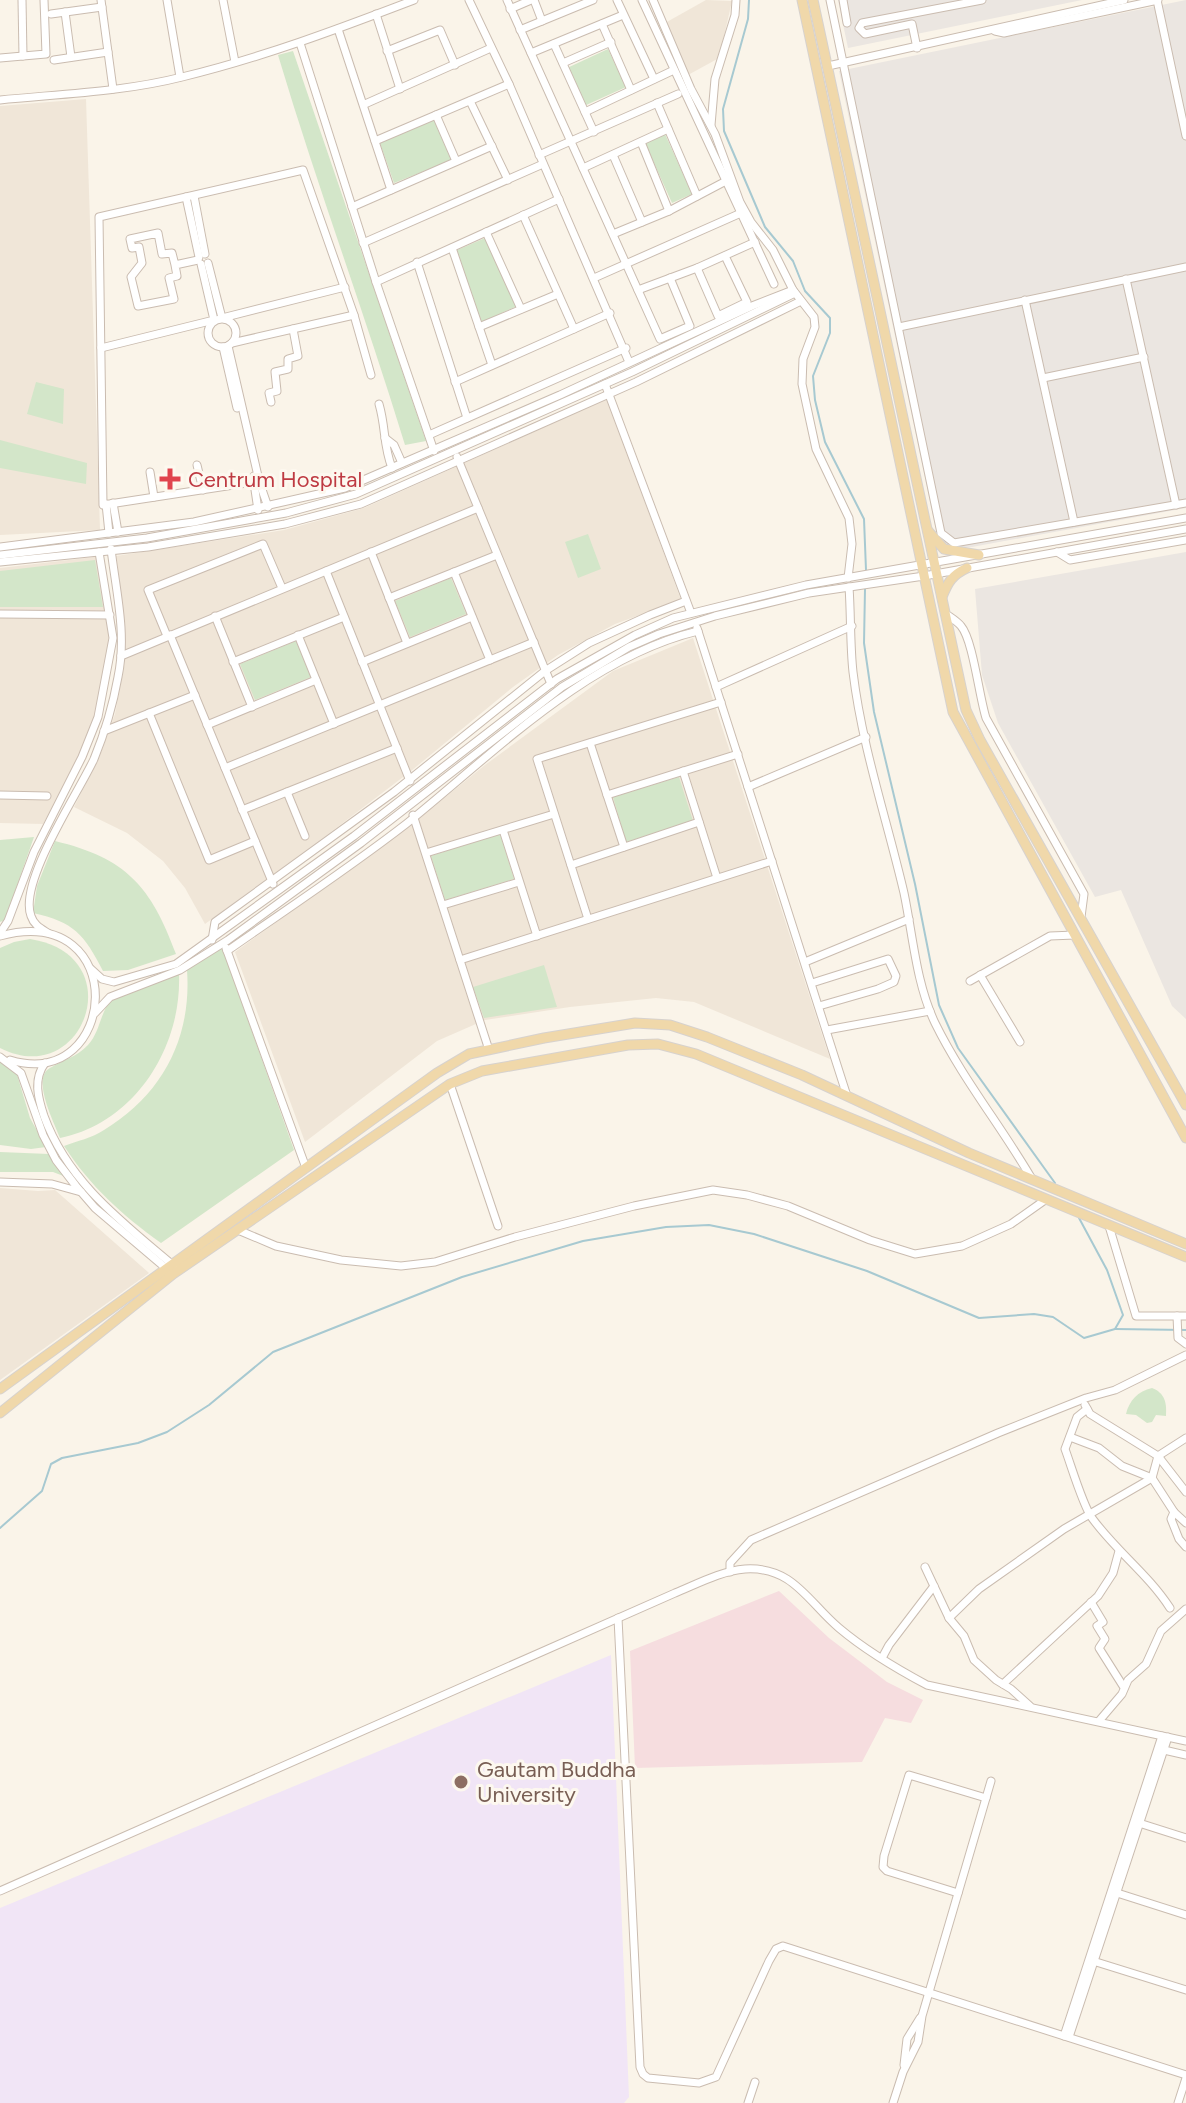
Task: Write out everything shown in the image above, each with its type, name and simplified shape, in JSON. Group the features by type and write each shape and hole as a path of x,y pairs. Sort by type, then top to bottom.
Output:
{"main road":[{"path":"802,0 953,712 1186,1138"},
{"path":"813,0 966,710 1186,1105"},
{"path":"926,528 944,549 979,555"},
{"path":"941,599 948,580 967,568"},
{"path":"0,1413 173,1270 437,1073 469,1054 635,1023 670,1025 721,1042 1037,1183 1186,1244"},
{"path":"0,1389 450,1084 482,1071 628,1045 658,1044 696,1054 1186,1257"}],"street":[{"path":"22,0 23,56"},
{"path":"0,58 46,54 44,0"},
{"path":"167,0 180,77"},
{"path":"223,0 235,62"},
{"path":"0,100 113,89 180,77 300,43 414,0"},
{"path":"469,0 626,348 629,362"},
{"path":"507,0 660,339 690,326 670,278"},
{"path":"510,9 533,0 542,21"},
{"path":"520,30 593,0"},
{"path":"617,0 654,79"},
{"path":"642,0 774,284"},
{"path":"653,0 691,89 711,127 740,202 773,250 794,291 814,317 815,327 803,359 804,395 816,449 849,518 852,577"},
{"path":"711,127 715,79 735,15 736,0"},
{"path":"830,0 941,533 954,543 1186,503"},
{"path":"843,0 847,23"},
{"path":"917,48 912,24 865,34 859,28 862,23 982,0"},
{"path":"828,66 1124,0"},
{"path":"993,31 1004,33 1158,0 1182,97 1186,136"},
{"path":"51,14 102,4 113,89"},
{"path":"65,12 71,57"},
{"path":"376,14 400,89"},
{"path":"531,53 623,15"},
{"path":"602,24 631,90"},
{"path":"338,29 391,190"},
{"path":"387,51 440,30 455,65"},
{"path":"563,63 611,42"},
{"path":"300,43 363,243 437,459"},
{"path":"554,44 594,132"},
{"path":"365,104 491,48"},
{"path":"54,60 108,52"},
{"path":"585,112 674,70"},
{"path":"375,141 509,84"},
{"path":"539,155 678,94"},
{"path":"470,101 508,180"},
{"path":"657,103 697,196"},
{"path":"436,115 456,161"},
{"path":"583,168 668,129"},
{"path":"641,142 669,211"},
{"path":"352,207 492,146"},
{"path":"613,155 642,222"},
{"path":"363,243 543,164"},
{"path":"255,480 103,505 99,217 303,170 345,287 371,375"},
{"path":"613,234 669,211 726,181"},
{"path":"190,196 202,260 218,319"},
{"path":"376,282 559,199"},
{"path":"594,278 741,213"},
{"path":"523,215 574,329"},
{"path":"486,232 521,309"},
{"path":"158,233 162,254 172,253 175,265 177,276 169,278 174,299 138,306 131,277 142,263 139,247 132,248 130,239 158,233"},
{"path":"638,290 755,242"},
{"path":"452,248 492,365"},
{"path":"697,268 718,316 747,302 725,256"},
{"path":"175,265 202,260"},
{"path":"417,262 467,418"},
{"path":"899,327 1186,267"},
{"path":"1126,279 1176,505"},
{"path":"101,348 345,287"},
{"path":"0,555 97,543 112,536 258,510 345,488 794,291"},
{"path":"0,547 286,513 356,494 605,384 794,291"},
{"path":"479,327 558,294"},
{"path":"1025,300 1074,522"},
{"path":"0,562 99,554 285,524 361,504 608,394 801,301"},
{"path":"455,382 610,313"},
{"path":"218,319 208,328 208,337 213,345 228,345 354,315"},
{"path":"218,319 231,321 236,329 228,345 255,480 258,510"},
{"path":"271,402 269,393 277,391 275,372 288,369 288,359 298,356 293,329"},
{"path":"429,435 626,348"},
{"path":"1043,378 1144,357"},
{"path":"605,384 691,613"},
{"path":"379,404 386,428 384,449 392,468"},
{"path":"907,440 917,415"},
{"path":"385,438 394,445 402,463"},
{"path":"455,451 551,684"},
{"path":"197,465 203,490"},
{"path":"150,472 154,497"},
{"path":"255,480 268,507"},
{"path":"48,933 31,917 32,888 43,856 92,761 104,731 119,673 123,640 111,552 109,504"},
{"path":"121,656 478,508"},
{"path":"0,935 35,930 61,938 78,950 102,979 114,982 130,980 176,964 414,790 551,684 635,635 691,613 793,588 879,573 935,568 979,555 1186,518"},
{"path":"1050,543 1062,524"},
{"path":"935,568 967,568 1186,529"},
{"path":"1057,552 1070,560 1186,540"},
{"path":"0,935 34,852 82,757 98,717 113,638 97,543"},
{"path":"278,890 272,883 148,590 263,544 282,588"},
{"path":"371,552 407,643"},
{"path":"389,598 497,555"},
{"path":"0,1057 23,1064 45,1063 63,1056 82,1041 95,1013 110,997 180,970 224,942 410,805 562,687 629,647 695,622 809,593 878,583 923,570"},
{"path":"326,571 414,790"},
{"path":"454,572 490,660"},
{"path":"852,586 853,671 909,919 915,959 930,1011 964,1075 1037,1183"},
{"path":"212,940 215,922 410,780 545,671 589,643 686,601"},
{"path":"944,612 961,627 967,639 986,718 1084,894 1081,917"},
{"path":"0,614 110,615"},
{"path":"215,616 252,707"},
{"path":"233,662 344,617"},
{"path":"362,662 472,617"},
{"path":"695,622 848,1097"},
{"path":"716,687 852,626"},
{"path":"227,951 414,817 516,733 595,676 659,644 698,631"},
{"path":"298,635 334,724"},
{"path":"225,768 534,642"},
{"path":"207,725 316,680"},
{"path":"104,731 195,695"},
{"path":"588,919 537,759 721,702"},
{"path":"149,713 209,860 255,841"},
{"path":"748,787 866,737"},
{"path":"590,743 624,847"},
{"path":"242,810 397,748"},
{"path":"607,795 738,754"},
{"path":"683,771 717,878"},
{"path":"287,792 305,836"},
{"path":"0,795 47,796"},
{"path":"410,805 489,1050"},
{"path":"426,853 554,814"},
{"path":"571,865 699,822"},
{"path":"503,830 537,936"},
{"path":"460,960 772,861"},
{"path":"443,905 519,882"},
{"path":"805,962 909,919"},
{"path":"970,981 1050,936 1075,935"},
{"path":"224,942 306,1168"},
{"path":"812,983 888,959 896,976 894,982 878,989 819,1006"},
{"path":"91,969 97,990 95,1013"},
{"path":"980,975 1020,1042"},
{"path":"827,1030 930,1011"},
{"path":"0,1057 21,1073 43,1135 56,1160 81,1192 95,1208 173,1270"},
{"path":"45,1063 38,1072 41,1107 62,1156 81,1182 173,1270"},
{"path":"450,1084 498,1226"},
{"path":"0,1182 52,1184 81,1192"},
{"path":"238,1230 276,1246 341,1260 401,1266 435,1262 619,1209 713,1190 788,1206 870,1240 915,1254 962,1246 1011,1224 1047,1201"},
{"path":"1109,1226 1136,1316 1182,1316 1178,1338 1186,1344"},
{"path":"730,1572 730,1563 751,1540 1082,1400 1115,1390 1186,1355"},
{"path":"1082,1400 1087,1409 1111,1428 1158,1456 1186,1492"},
{"path":"1087,1409 1077,1417 1065,1449 1090,1515 1119,1551 1148,1578 1170,1608"},
{"path":"1070,1437 1099,1448 1122,1466 1152,1478 1174,1512 1186,1523"},
{"path":"949,1618 979,1589 1064,1529 1152,1478 1158,1456 1186,1438"},
{"path":"1175,1479 1186,1472"},
{"path":"1174,1512 1171,1519 1186,1547"},
{"path":"1003,1684 1108,1583 1119,1551"},
{"path":"925,1567 949,1618 964,1636 974,1660 1033,1707"},
{"path":"0,1891 618,1618 730,1572 748,1569 776,1573 803,1589 839,1628 927,1685 1186,1741"},
{"path":"882,1658 934,1586"},
{"path":"1091,1602 1103,1622 1097,1626 1105,1639 1099,1648 1123,1686"},
{"path":"1099,1721 1122,1694 1123,1686 1146,1664 1161,1631 1186,1609"},
{"path":"618,1618 643,2074 653,2080 699,2083 716,2077 769,1961 776,1949 783,1946 1186,2076 1178,2103"},
{"path":"1067,2036 1165,1737"},
{"path":"1137,1823 1164,1750 1165,1737"},
{"path":"1164,1750 1186,1755"},
{"path":"958,1893 887,1871 883,1867 884,1856 909,1775 986,1798"},
{"path":"893,2103 903,2072 918,2042 922,2016 991,1781"},
{"path":"1137,1823 1186,1838"},
{"path":"1114,1892 1186,1915"},
{"path":"1092,1960 1186,1990"},
{"path":"748,2103 755,2082"}],"shaded area":[{"path":"706,0 732,1 719,58 688,75 665,23"},
{"path":"838,0 1082,0 848,48"},
{"path":"1186,0 1186,508 955,548 943,542 936,530 839,71"},
{"path":"86,99 100,530 0,535 0,106"},
{"path":"607,399 681,600 615,624 558,655 513,687 411,771 205,924 185,888 163,861 127,833 74,807 100,755 115,714 125,662 125,627 116,556 284,530 364,508"},
{"path":"1186,552 1186,1019 1172,1006 1121,890 1095,897 998,723 982,675 975,589"},
{"path":"103,556 116,629 113,652 88,746 43,824 0,823 0,568"},
{"path":"693,638 830,1059 694,1002 656,998 485,1020 437,1041 305,1142 235,952 411,825 485,765 613,671"},
{"path":"0,1188 55,1190 149,1273 0,1380"},
{"path":"779,1591 829,1638 887,1682 923,1700 911,1723 885,1718 862,1762 635,1768 630,1651"},
{"name":"Gautam Buddha University","path":"611,1655 629,2097 624,2103 0,2103 0,1908"}],"green space":[{"path":"608,49 626,87 584,106 567,68"},
{"path":"293,51 426,441 405,445 278,55"},
{"path":"434,120 452,160 394,183 380,143"},
{"path":"665,134 692,194 672,203 645,143"},
{"path":"485,238 517,306 480,323 455,251"},
{"path":"36,382 64,389 63,424 27,414"},
{"path":"0,440 87,463 86,484 0,468"},
{"path":"588,534 601,569 578,578 565,542"},
{"path":"95,560 103,607 0,607 0,571"},
{"path":"451,578 466,614 410,637 395,601"},
{"path":"296,641 311,677 255,700 240,664"},
{"path":"679,777 693,821 626,842 613,797"},
{"path":"500,834 514,879 445,900 431,856"},
{"path":"34,837 5,920 0,922 0,840"},
{"path":"55,841 100,856 133,878 157,910 176,954 128,970 103,971 90,948 76,932 59,921 33,913 37,886"},
{"path":"30,939 62,950 81,969 88,992 85,1016 74,1037 55,1051 30,1056 0,1048 0,948"},
{"path":"222,947 294,1150 161,1243 108,1199 64,1146 104,1130 142,1100 157,1082 178,1041 184,1019 187,970"},
{"path":"544,965 557,1007 484,1018 473,987"},
{"path":"179,974 178,1001 172,1028 149,1078 111,1116 87,1130 60,1138 43,1090 45,1073 88,1045 111,1000"},
{"path":"0,1062 16,1071 30,1118 46,1147 31,1149 0,1145"},
{"path":"0,1152 49,1154 66,1177 53,1172 0,1172"},
{"path":"1152,1388 1164,1399 1166,1416 1156,1415 1152,1422 1147,1423 1136,1415 1126,1414 1135,1397"}],"waterway":[{"path":"749,0 748,19 723,109 724,131 765,227 793,261 805,291 830,318 830,333 813,376 815,400 825,442 864,519 866,570"},
{"path":"865,589 864,643 874,712 915,884 939,1005 958,1048 1055,1183"},
{"path":"0,1528 42,1491 51,1464 62,1458 138,1443 167,1432 209,1405 273,1352 462,1277 583,1241 666,1227 709,1225 754,1234 867,1271 979,1318 1034,1314 1053,1317 1084,1338 1115,1329 1123,1315 1107,1270 1079,1218"},
{"path":"1115,1329 1186,1330"}],"place":[{"name":"Centrum Hospital","path":"170,479"},
{"name":"Gautam Buddha University","path":"461,1782"}]}
